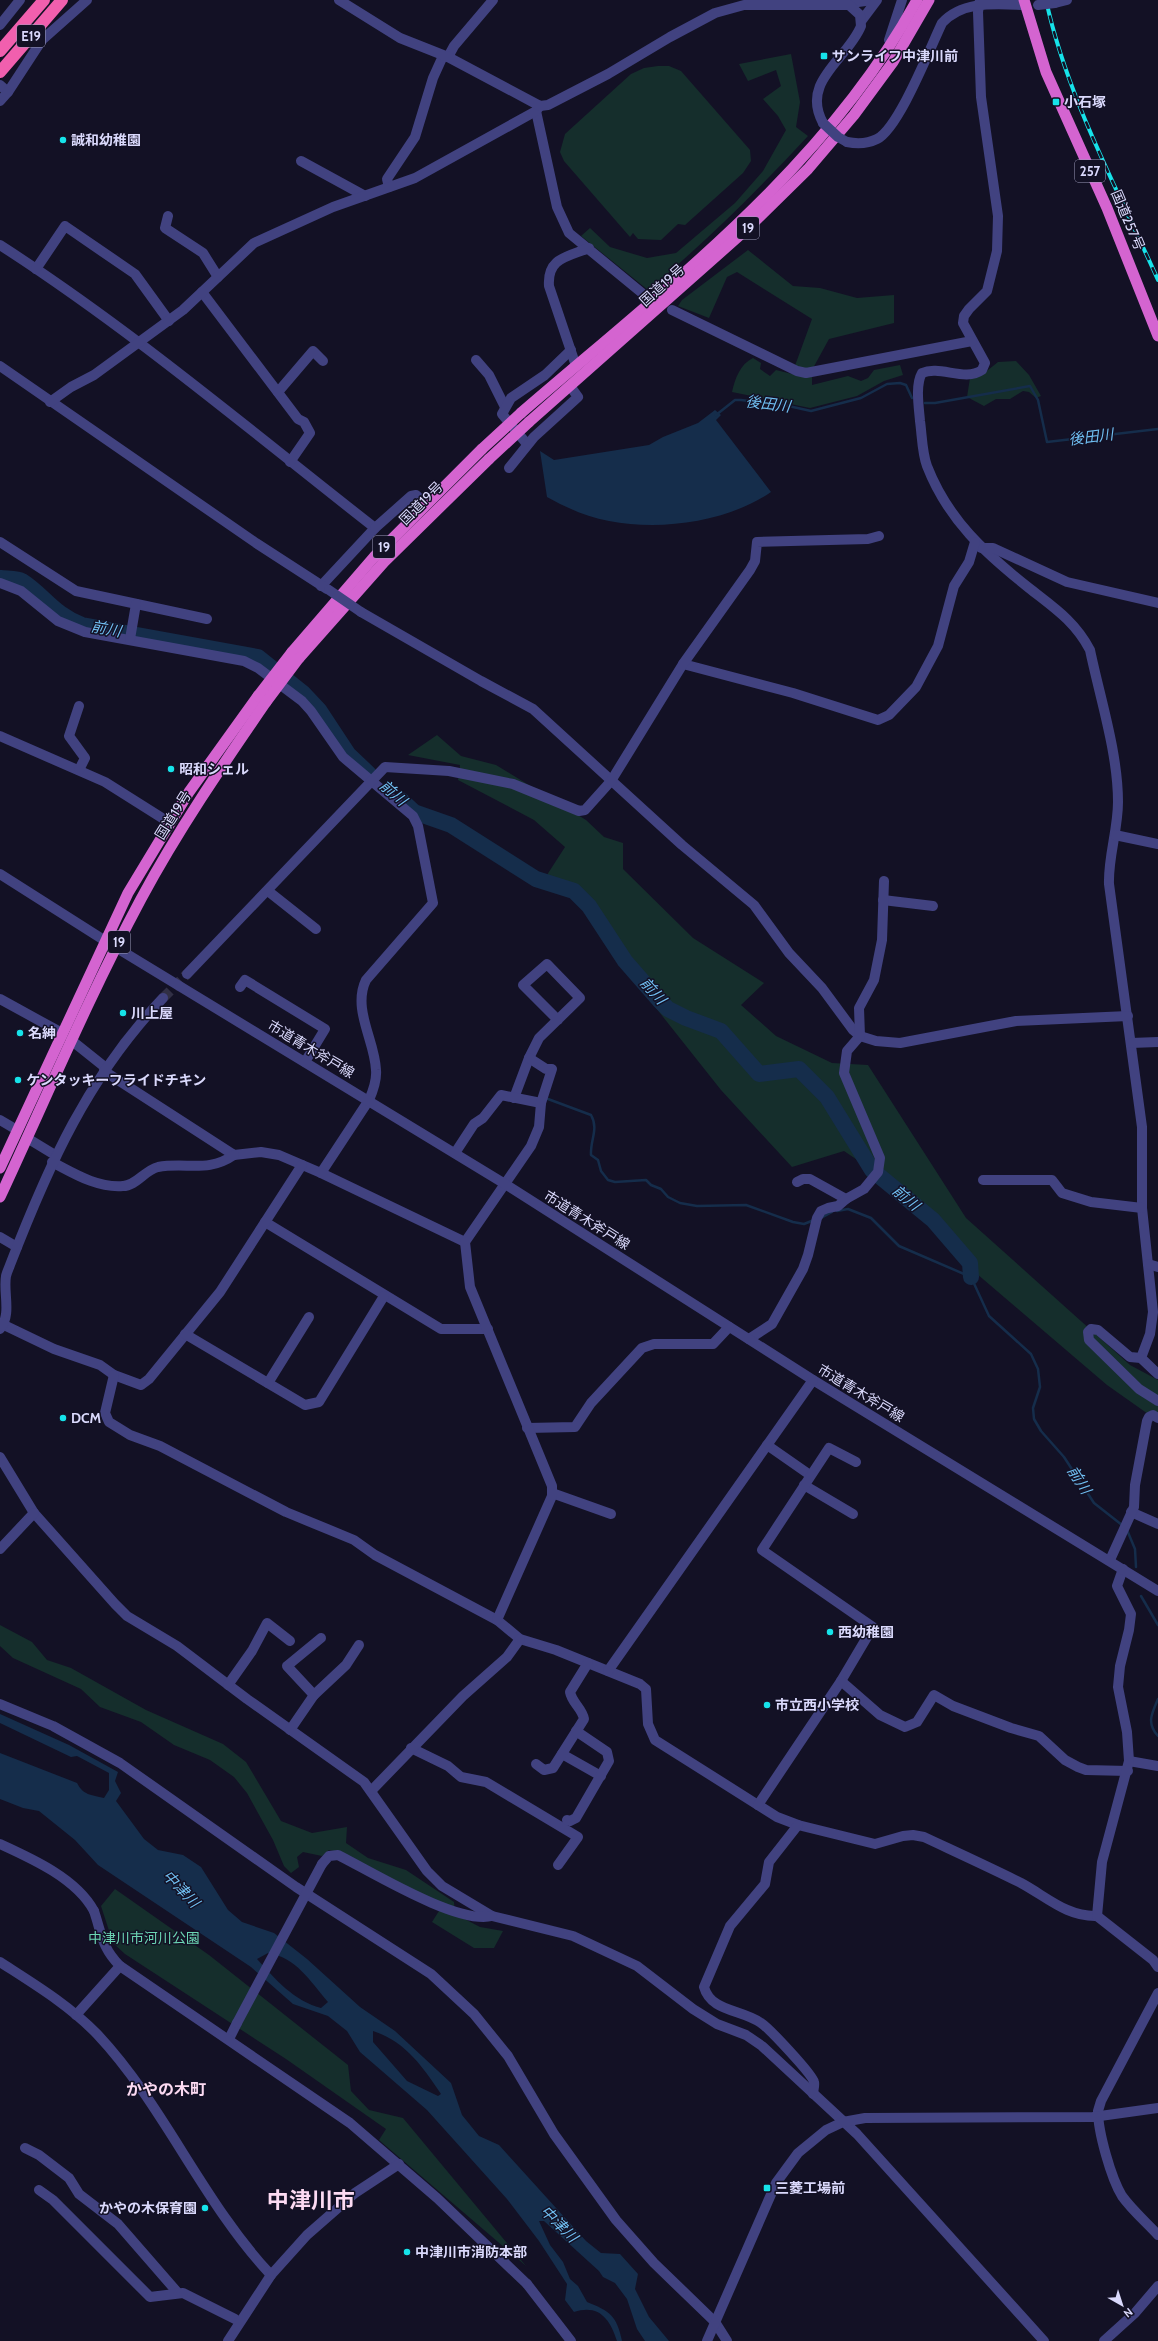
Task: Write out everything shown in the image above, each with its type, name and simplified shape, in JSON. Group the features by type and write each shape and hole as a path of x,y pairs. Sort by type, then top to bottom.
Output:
{"highway":[{"name":"E19","path":"0,51 44,0"},
{"name":"E19","path":"0,72 62,0"},
{"name":"国道19号","path":"295,655 486,454 521,413 739,222 798,163 844,109 882,56 917,0"},
{"name":"国道19号","path":"0,1198 112,945 128,894 170,823 209,762 262,699 295,655 374,557 426,504 486,454 529,422 748,228 808,169 854,115 893,62 930,0"},
{"name":"国道257号","path":"1024,3 1046,72 1107,208 1158,336"},
{"name":"国道19号","path":"0,1168 62,1033 181,829 262,699"}],"street":[{"path":"0,25 20,0"},
{"path":"0,101 8,92 42,40 87,0"},
{"path":"339,0 361,12 380,27 446,56 538,108 557,207 570,233 642,293"},
{"path":"389,187 387,179 415,137 433,78 446,56 493,0"},
{"path":"843,4 873,0"},
{"path":"877,0 862,20 859,31 831,67 819,88 818,110 823,123 838,137 847,142 866,143 877,139 886,132 898,115 942,23 950,14 980,2 1024,3 1038,5 1067,0"},
{"path":"882,56 902,0"},
{"path":"50,402 70,387 94,375 169,321 254,243 333,207 434,169 538,108 548,105 608,74 670,36 715,13 744,5 830,2 854,7 862,20"},
{"path":"980,2 978,12 981,97 998,216 997,251 987,291 964,316 965,330 984,358 985,363 982,370 973,374 931,371 922,373 919,385 920,410 927,465 954,515 978,545 1065,616 1082,633 1090,650 1115,772 1118,802 1109,873 1109,884 1142,1126 1142,1208 1152,1312 1150,1334 1141,1358"},
{"path":"0,85 8,92"},
{"path":"301,161 365,196"},
{"path":"168,216 165,228 203,253 218,277"},
{"path":"36,268 65,226 135,274 169,321"},
{"path":"0,245 36,268 234,415 290,462 375,528"},
{"path":"576,366 549,286 548,275 555,262 588,248"},
{"path":"202,292 298,419 304,422 310,433 290,462"},
{"path":"672,310 797,371 806,373 972,341"},
{"path":"527,444 502,414 505,407 511,398 545,375 571,350"},
{"path":"278,392 313,351 323,360"},
{"path":"476,360 489,375 505,407"},
{"path":"0,366 50,402 361,612 533,709 682,845 754,904 789,953 822,988 853,1030 860,1036 876,1041 900,1043 1016,1021 1128,1016"},
{"path":"509,468 527,444 578,398 570,386"},
{"path":"325,588 375,528 411,496 416,495 426,504"},
{"path":"187,974 385,767 449,771 514,784 579,811 585,810 611,781 683,664 750,570 755,561 757,542 868,539 879,536"},
{"path":"0,542 67,587 207,619"},
{"path":"978,545 993,548 1067,582 1158,603"},
{"path":"683,664 793,693 878,720 889,716 916,687 938,646 954,586 978,545"},
{"path":"0,583 21,591 58,621 85,632 244,661 258,668 302,701 311,711 343,757 370,782 413,816 418,826 433,903 366,980 362,988 361,1004 377,1072 374,1088 370,1100 321,1173"},
{"path":"130,639 136,604"},
{"path":"79,706 69,736 85,758 79,770"},
{"path":"0,736 105,782 170,823"},
{"path":"1115,835 1158,844"},
{"name":"市道青木斧戸線","path":"0,874 112,945 370,1100 505,1184 812,1380 1110,1560 1158,1591"},
{"path":"749,1339 765,1330 776,1317 803,1269 817,1218 821,1211 838,1206 846,1199 864,1189 878,1172 880,1166 880,1158 844,1073 847,1051 860,1036 859,1008 874,980 882,940 884,881"},
{"path":"268,891 316,929"},
{"path":"883,900 933,906"},
{"path":"514,1098 529,1058 539,1038 558,1020 580,998 547,964 524,985 558,1020"},
{"path":"240,987 245,980 325,1029 305,1062"},
{"path":"164,998 128,1037 105,1069 54,1158 6,1276 6,1313 2,1327 54,1349 100,1365 114,1375 141,1385 149,1379 220,1292 302,1165"},
{"path":"0,999 62,1033"},
{"path":"71,1040 105,1069 234,1154"},
{"path":"1131,1042 1158,1042"},
{"path":"497,1620 552,1493 552,1486 470,1287 465,1242 532,1146 539,1127 541,1103 552,1069 546,1069 529,1058"},
{"path":"455,1153 474,1124 482,1118 501,1095 541,1103"},
{"path":"0,1120 17,1130"},
{"path":"27,1138 54,1158 94,1183 124,1186 148,1170 157,1167 214,1166 234,1154 272,1153 321,1173 465,1242"},
{"path":"797,1182 803,1179 810,1179 846,1199"},
{"path":"984,1180 1052,1180 1062,1193 1091,1202 1142,1208"},
{"path":"265,1222 384,1296 441,1329 488,1329"},
{"path":"0,1237 17,1247"},
{"path":"1148,1264 1158,1267"},
{"path":"185,1334 305,1405 319,1402 384,1296"},
{"path":"268,1383 309,1317"},
{"path":"527,1428 575,1427 591,1403 642,1348 654,1344 713,1344 729,1327"},
{"path":"1158,1374 1141,1358 1130,1357 1123,1352 1098,1330 1091,1329 1088,1332 1089,1340 1139,1389 1158,1401"},
{"path":"114,1375 105,1413 109,1422 130,1435 160,1446 286,1512 354,1540 375,1556 497,1620 520,1639 556,1650 640,1684 646,1688 648,1724 655,1740 777,1817 798,1825 875,1844 903,1836 913,1835 924,1837 1022,1884 1071,1913 1083,1917 1098,1916 1158,1965"},
{"path":"608,1671 812,1380"},
{"path":"1110,1560 1134,1507 1136,1478 1147,1420 1153,1415 1158,1418"},
{"path":"767,1445 810,1475"},
{"path":"758,1805 841,1682 873,1627 762,1550 829,1448 856,1462"},
{"path":"0,1457 34,1513 127,1616 177,1646 228,1685 364,1782 372,1790 427,1871 442,1886 492,1916 573,1936 637,1966 717,2024 746,2035 762,2046 843,2122 1044,2341"},
{"path":"804,1485 853,1514"},
{"path":"552,1493 611,1514"},
{"path":"0,1549 34,1513"},
{"path":"1129,1517 1158,1524"},
{"path":"1098,1916 1102,1862 1128,1772 1129,1761 1127,1732 1118,1687 1120,1666 1131,1618 1128,1608 1117,1586 1123,1569"},
{"path":"228,1685 267,1623 290,1641"},
{"path":"314,1695 288,1666 321,1638"},
{"path":"372,1790 463,1696 507,1657 520,1639"},
{"path":"290,1730 314,1695 346,1665 359,1645"},
{"path":"536,1764 544,1770 553,1768 584,1719 582,1710 571,1699 570,1692 588,1663"},
{"path":"841,1682 880,1715 905,1727 914,1724 920,1718 934,1695 953,1706 1011,1728 1039,1736 1065,1760 1078,1767 1086,1770 1128,1772"},
{"path":"0,1704 53,1726 120,1763 296,1887 431,1974 474,2014 508,2056 554,2134 616,2220 654,2263 714,2322 727,2341"},
{"path":"567,1820 570,1821 576,1818 609,1761 607,1752 576,1731"},
{"path":"411,1748 448,1766 461,1777 486,1782 578,1837 558,1865"},
{"path":"562,1754 601,1776"},
{"path":"1129,1761 1158,1766"},
{"path":"798,1825 769,1862 765,1884 730,1926 704,1986 707,1996 716,2004 749,2016 761,2023 807,2070 814,2082 813,2094"},
{"path":"0,1844 40,1865 80,1891 94,1911 104,1946 110,1956 120,1966 350,2123 399,2164 527,2284 571,2341"},
{"path":"229,2039 322,1864 328,1856 338,1855 435,1905 482,1919 492,1916"},
{"path":"0,1962 47,1992 76,2015 116,2056 238,2236 271,2275"},
{"path":"76,2015 120,1966"},
{"path":"1157,1997 1101,2101 1098,2117 1112,2173 1118,2188 1123,2197 1158,2235"},
{"path":"708,2338 776,2183 798,2153 826,2130 843,2122 865,2118 895,2116 1098,2117 1158,2108"},
{"path":"25,2148 39,2155 69,2178 79,2194 118,2224 178,2293"},
{"path":"228,2341 271,2275 307,2235 344,2203 399,2164"},
{"path":"39,2190 53,2200 118,2263 144,2293 154,2298 178,2293 188,2295 234,2319"},
{"path":"1104,2341 1135,2313 1158,2286"}],"green space":[{"path":"791,54 800,102 796,127 808,136 731,216 669,272 648,290 581,236 590,228 610,247 647,258 676,253 735,203 763,171 786,130 778,116 763,99 781,86 776,70 748,81 739,64"},
{"path":"669,66 681,71 750,150 751,161 743,173 685,225 678,224 661,240 638,239 633,233 630,237 564,161 560,152 565,134 631,74 644,68"},
{"path":"748,250 793,286 820,288 857,298 894,295 894,323 829,339 812,370 812,385 848,376 861,381 868,378 874,370 900,365 903,375 884,381 857,396 810,408 732,392 741,368 753,358 761,363 760,369 770,376 776,370 792,374 812,319 737,272 727,277 709,318 678,306 682,300"},
{"path":"1016,361 1029,375 1041,396 1036,398 1029,392 1023,391 1010,399 996,399 984,406 967,397 970,378 983,374 998,362"},
{"path":"437,735 461,756 496,765 586,820 604,837 623,843 623,869 693,938 764,983 741,1005 776,1036 832,1063 868,1065 966,1218 1130,1365 1158,1380 1158,1421 1107,1385 956,1256 915,1199 844,1151 792,1167 721,1090 652,1003 578,886 545,878 565,847 534,820 458,780 460,765 408,755"},
{"path":"0,1625 32,1642 47,1660 71,1668 146,1710 223,1744 246,1762 281,1821 312,1833 347,1827 346,1843 368,1858 406,1870 454,1902 455,1914 480,1927 503,1931 494,1948 474,1948 432,1922 439,1911 338,1852 329,1850 322,1856 303,1852 297,1857 299,1867 291,1873 284,1866 273,1840 247,1793 234,1777 210,1760 174,1745 141,1722 100,1707 81,1689 13,1658 0,1646"},
{"name":"中津川市河川公園","path":"115,1889 209,1955 348,2065 351,2091 369,2110 403,2118 526,2266 379,2140 386,2129 286,2059 125,1954 113,1943 101,1906"}],"water":[{"path":"715,410 721,415 716,420 771,492 754,502 735,511 693,522 650,525 629,524 593,517 577,512 547,497 540,451 554,460 649,445 663,437 698,423"},
{"name":"中津川","path":"0,1714 69,1745 118,1772 115,1781 121,1793 116,1801 144,1839 158,1850 183,1855 201,1867 228,1910 242,1922 274,1933 307,1959 360,2007 395,2031 451,2083 462,2115 479,2136 499,2145 586,2241 601,2253 620,2254 638,2274 635,2289 649,2317 669,2341 645,2341 637,2329 627,2299 615,2283 603,2277 599,2271 544,2221 539,2221 550,2245 563,2262 570,2279 578,2286 587,2302 601,2308 615,2320 622,2341 617,2341 611,2326 602,2315 590,2310 574,2312 565,2300 567,2284 539,2241 507,2199 427,2110 360,2052 347,2031 328,2016 293,2004 251,1967 98,1865 75,1840 39,1811 23,1808 0,1799 0,1753 77,1783 85,1792 104,1798 109,1790 109,1773 77,1756 71,1757 0,1723","holes":["268,1953 278,1955 295,1965 302,1971 328,2002 321,2008 311,2005 294,1995 257,1959","373,2031 395,2041 404,2048 420,2065 441,2094 438,2096 407,2081 373,2042"]}],"waterway":[{"name":"後田川","path":"716,415 735,400 784,405 811,411 861,398 887,384 900,383 906,385 912,398"},
{"name":"後田川","path":"925,403 935,403 1030,386 1038,400 1047,442 1158,429"},
{"name":"前川","path":"0,578 22,581 64,616 82,625 258,657 303,693 319,710 348,754 369,774"},
{"name":"前川","path":"401,800 414,812 451,825 536,879 574,891 589,906 625,961 668,1009 686,1018 721,1031 759,1074 799,1069 827,1097 872,1170 933,1220 970,1263 971,1277"},
{"path":"548,1099 591,1115 594,1125 591,1155 598,1160 601,1171 608,1180 615,1182 646,1180 651,1185 661,1189 668,1197 680,1203 697,1206 746,1205 793,1222 804,1224 814,1220"},
{"name":"前川","path":"837,1211 848,1209 871,1218 899,1246 971,1277 989,1316 1031,1354 1038,1369 1040,1387 1033,1408 1034,1419 1041,1431 1064,1457 1094,1503 1122,1525"},
{"path":"821,1218 832,1212"},
{"name":"前川","path":"1127,1530 1135,1549 1136,1567"},
{"name":"前川","path":"1141,1596 1158,1625"},
{"name":"前川","path":"1158,1699 1151,1718 1152,1727 1158,1736"}],"tunnel":[{"path":"163,998 187,974"}],"railway":[{"path":"1046,0 1055,36 1080,107 1158,280"}],"place":[{"name":"サンライフ中津川前","path":"824,56"},
{"name":"小石塚","path":"1056,102"},
{"name":"誠和幼稚園","path":"63,140"},
{"name":"昭和シェル","path":"171,769"},
{"name":"川上屋","path":"123,1013"},
{"name":"名紳","path":"20,1033"},
{"name":"ケンタッキーフライドチキン","path":"18,1080"},
{"name":"DCM","path":"63,1418"},
{"name":"西幼稚園","path":"830,1632"},
{"name":"市立西小学校","path":"767,1705"},
{"name":"三菱工場前","path":"767,2188"},
{"name":"かやの木保育園","path":"205,2208"},
{"name":"中津川市消防本部","path":"407,2252"}],"district":[{"name":"かやの木町","path":"166,2089"},
{"name":"中津川市","path":"311,2200"}]}
